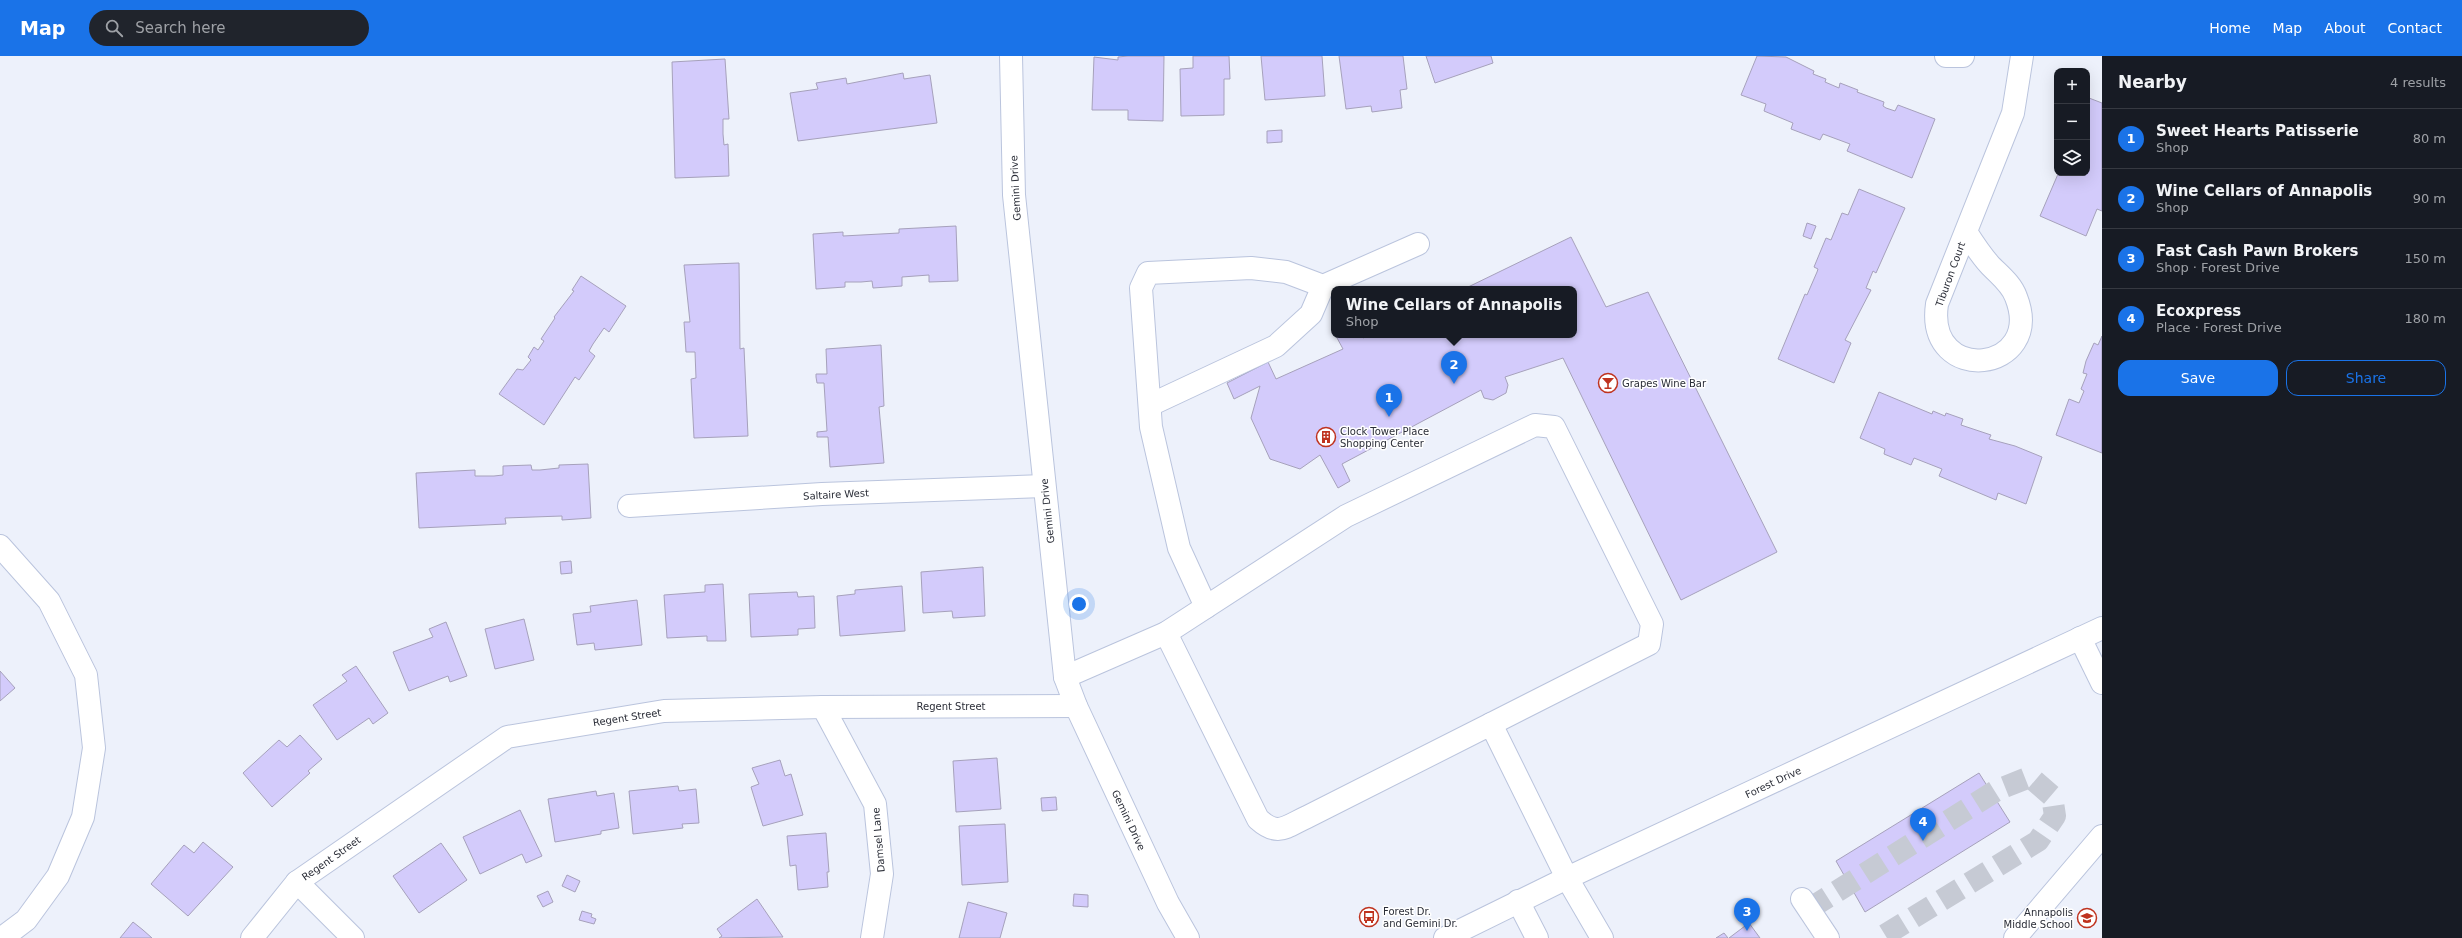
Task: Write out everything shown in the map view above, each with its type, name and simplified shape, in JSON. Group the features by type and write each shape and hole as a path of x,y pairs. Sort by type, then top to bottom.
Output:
{"street":[{"name":"Gemini Drive","path":"1010,56 1014,195 1065,676 1076,706 1168,903 1188,938"},
{"path":"1946,56 1963,56"},
{"name":"Tiburon Court","path":"1966,232 1978,251 2005,280 2016,296 2020,316 2019,332 2009,350 1994,360 1974,362 1959,356 1946,346 1938,331 1937,304 2013,113 2022,56"},
{"path":"1150,406 1276,346 1311,314 1323,286 1418,244"},
{"path":"1206,607 1179,548 1151,428 1140,288 1148,273 1251,268 1286,272 1323,286"},
{"path":"1065,676 1166,633 1346,516 1535,425 1554,427 1652,624 1649,644 1307,817 1278,830 1269,829 1258,819 1166,633"},
{"name":"Saltaire West","path":"629,506 822,494 1044,486"},
{"path":"0,546 49,601 86,675 94,748 83,817 58,876 26,920 2,938"},
{"name":"Forest Drive","path":"1445,938 1567,878 2102,628"},
{"path":"2080,638 2102,683"},
{"name":"Regent Street","path":"252,938 298,882 507,737 664,711 823,707 1076,706"},
{"name":"Damsel Lane","path":"823,707 875,804 882,874 872,938"},
{"path":"1491,724 1567,878 1602,938"},
{"path":"2015,938 2102,836"},
{"path":"298,882 353,938"},
{"path":"1802,899 1828,938"},
{"path":"1518,902 1537,938"}],"building":[{"path":"1164,56 1163,121 1128,120 1128,110 1092,110 1094,57 1118,60 1118,57"},
{"path":"1193,56 1229,56 1230,79 1224,79 1224,115 1181,116 1180,69 1193,68"},
{"path":"1261,56 1322,56 1325,96 1265,100"},
{"path":"1339,56 1403,56 1407,89 1400,90 1402,108 1372,112 1371,106 1346,109"},
{"path":"1426,56 1491,56 1493,63 1435,83"},
{"path":"1757,56 1786,57 1814,71 1813,74 1826,79 1825,82 1839,88 1840,83 1858,90 1857,92 1884,102 1883,106 1886,108 1895,111 1898,105 1935,119 1912,178 1847,151 1850,144 1823,134 1820,140 1791,129 1793,123 1764,111 1766,104 1741,95"},
{"path":"725,59 729,119 723,119 723,134 724,145 728,144 729,176 675,178 672,62"},
{"path":"903,73 904,79 930,75 937,123 798,141 790,93 818,89 816,83 846,78 847,84"},
{"path":"2090,98 2102,103 2102,211 2097,209 2086,236 2040,216 2057,176 2090,176"},
{"path":"1282,130 1282,142 1267,143 1267,131"},
{"path":"1859,189 1905,208 1876,273 1873,271 1866,288 1871,290 1845,340 1851,343 1834,383 1778,359 1805,294 1807,295 1817,272 1818,269 1814,267 1826,238 1831,240 1842,213 1848,215"},
{"path":"1807,223 1816,226 1811,239 1803,236"},
{"path":"956,226 958,281 929,282 929,275 902,277 902,286 873,288 872,281 845,282 845,287 816,289 813,234 843,232 843,236 899,233 899,229"},
{"name":"Clock Tower Place Shopping Center","path":"1571,237 1606,307 1648,292 1777,552 1681,600 1563,358 1505,377 1508,385 1506,393 1493,400 1484,398 1481,390 1342,464 1350,481 1338,488 1320,455 1300,469 1270,459 1251,418 1260,386 1234,399 1227,383 1268,362 1276,379 1343,349 1337,338 1577,338 1577,286 1470,286"},
{"path":"739,263 740,349 744,348 748,436 694,438 691,379 696,378 695,352 686,352 684,322 690,322 684,265"},
{"path":"581,276 626,306 609,332 604,328 589,351 595,356 579,380 575,377 544,425 499,394 517,369 523,370 531,360 528,357 534,347 538,350 544,341 541,339 555,318 554,317 574,291 572,290"},
{"path":"2102,336 2102,453 2056,435 2069,399 2079,403 2084,391 2081,389 2087,374 2083,373 2086,361 2094,343 2098,345"},
{"path":"881,345 884,406 879,407 884,463 830,467 828,437 817,437 817,432 827,431 824,383 817,383 816,377 816,374 827,374 826,349"},
{"path":"1879,392 1932,414 1933,411 1945,416 1946,413 1963,419 1961,425 1991,435 1989,439 2015,446 2042,457 2026,504 1998,493 1996,500 1939,476 1942,469 1914,458 1911,465 1884,454 1885,449 1860,438"},
{"path":"588,464 591,518 562,520 562,516 505,518 506,524 419,528 416,473 475,470 475,476 494,476 503,475 503,466 531,465 532,470 540,470 559,468 559,465"},
{"path":"571,561 572,573 561,574 560,562"},
{"path":"983,567 985,616 953,618 952,611 923,613 921,572"},
{"path":"723,584 726,641 707,641 707,636 667,638 664,595 705,592 705,585"},
{"path":"902,586 905,631 840,636 837,596 855,594 855,590"},
{"path":"797,592 798,597 814,596 815,628 798,629 798,635 751,637 749,594"},
{"path":"637,600 642,645 595,650 594,643 577,645 573,614 591,612 590,606"},
{"path":"524,619 534,660 495,669 485,629"},
{"path":"446,622 467,676 450,682 448,676 409,691 393,652 433,637 429,629"},
{"path":"356,666 388,713 373,724 369,718 337,740 313,705 347,681 342,675"},
{"path":"0,671 15,688 0,701"},
{"path":"300,735 322,759 308,771 310,773 272,807 243,773 279,740 287,747"},
{"path":"997,758 1001,809 956,812 953,761"},
{"path":"780,760 785,776 791,774 803,815 763,826 751,787 759,784 752,768"},
{"path":"1979,773 2010,822 1865,912 1836,861"},
{"path":"678,786 679,791 696,789 699,823 682,824 683,828 633,834 629,791"},
{"path":"596,791 597,796 614,793 619,828 601,831 601,834 555,842 548,799"},
{"path":"1056,797 1057,810 1042,811 1041,798"},
{"path":"520,810 542,856 526,863 522,854 480,874 463,837"},
{"path":"1005,824 1008,882 962,885 959,826"},
{"path":"826,833 829,872 827,872 828,887 798,890 796,865 790,866 787,836"},
{"path":"203,842 233,867 188,916 151,884 184,845 194,853"},
{"path":"441,843 467,880 419,913 393,876"},
{"path":"567,875 580,881 575,892 562,886"},
{"path":"548,891 553,902 543,907 537,896"},
{"path":"1074,894 1088,895 1088,907 1073,906"},
{"path":"757,899 783,937 719,938 722,936 717,929"},
{"path":"968,902 1007,913 1000,938 959,938"},
{"path":"582,911 592,914 591,917 596,919 594,924 579,920"},
{"path":"133,922 143,930 152,938 120,938"},
{"path":"1749,923 1760,938 1729,938"},
{"path":"1724,933 1728,938 1716,938"}],"tunnel":[{"path":"1809,909 1997,790 2030,777 2052,796 2055,816 2038,841 1880,938"}],"place":[{"name":"Grapes Wine Bar","path":"1608,383"},
{"name":"Wine Cellars of Annapolis","path":"1454,384"},
{"name":"Sweet Hearts Patisserie","path":"1389,417"},
{"name":"Clock Tower Place Shopping Center","path":"1326,437"},
{"name":"Ecoxpress","path":"1923,841"},
{"name":"Forest Dr. and Gemini Dr.","path":"1369,917"},
{"name":"Annapolis Middle School","path":"2087,918"},
{"name":"Fast Cash Pawn Brokers","path":"1747,931"}]}
